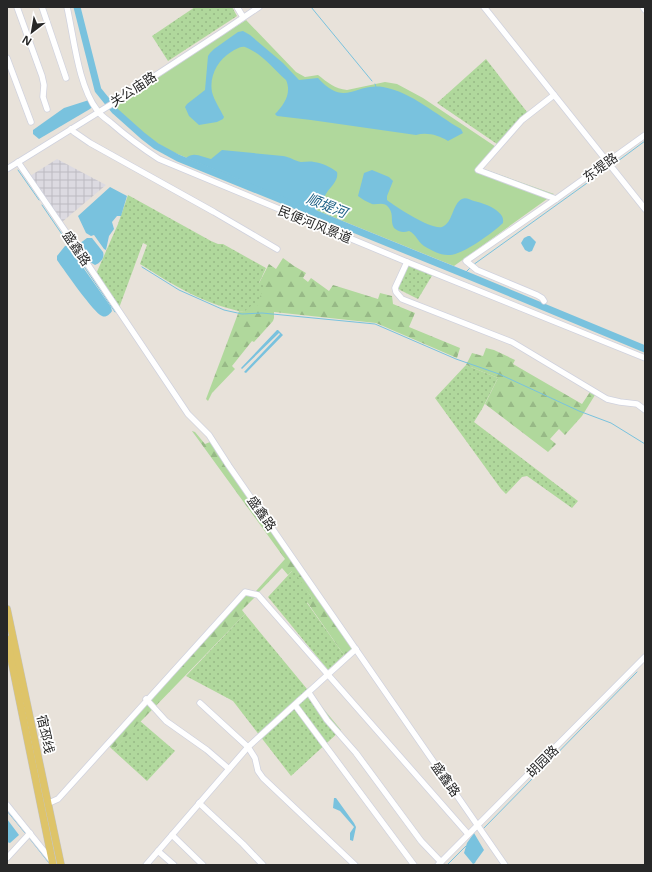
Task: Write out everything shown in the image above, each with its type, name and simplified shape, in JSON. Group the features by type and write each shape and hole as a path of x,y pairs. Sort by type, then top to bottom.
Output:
{"main road":[{"name":"宿邳线","path":"7,609 61,865"},
{"name":"宿邳线","path":"7,639 54,864"}],"street":[{"path":"17,7 42,76 44,85 43,97 47,109"},
{"path":"42,7 66,78"},
{"name":"民便河风景道","path":"67,7 86,91 100,111 132,141 149,153 169,164 645,358"},
{"path":"237,7 243,17"},
{"name":"关公庙路","path":"7,169 115,102 258,7"},
{"path":"484,7 645,209"},
{"path":"7,58 31,122"},
{"path":"554,95 522,120 478,170 556,199"},
{"path":"71,129 90,143 277,249"},
{"name":"东堤路","path":"544,301 537,295 472,266 466,261 645,135"},
{"name":"盛鑫路","path":"18,162 188,414 209,435 505,865"},
{"path":"407,262 395,288 396,292 402,299 512,342 607,398 620,402 637,404 645,410"},
{"path":"49,803 58,799 146,699 245,592 258,595 468,834"},
{"path":"146,865 248,748 356,649"},
{"name":"胡园路","path":"439,863 645,657"},
{"path":"308,693 327,720 356,753 439,863"},
{"path":"146,699 166,721 207,750 229,769"},
{"path":"200,703 248,748 255,758 258,771 263,778 355,865"},
{"path":"295,705 414,865"},
{"path":"199,803 263,865"},
{"path":"7,805 54,864"},
{"path":"7,858 30,833"},
{"path":"172,835 204,865"},
{"path":"158,851 174,865"}],"shaded area":[{"path":"57,159 106,185 62,222 30,176"}],"green space":[{"path":"195,7 232,7 237,16 168,61 152,36"},
{"path":"246,20 296,72 305,77 318,75 335,87 347,90 385,82 397,84 423,98 496,147 478,167 554,194 454,266 170,151 132,125 114,105"},
{"path":"486,59 527,112 497,144 437,103"},
{"path":"128,195 211,241 218,244 223,244 266,268 259,283 264,286 257,306 250,306 244,312 229,309 202,299 177,287 140,264 147,245 143,243 119,308 96,274 118,224"},
{"path":"283,258 306,273 303,278 308,282 311,278 329,291 333,285 378,299 380,293 392,296 393,304 415,313 409,327 460,348 457,358 376,323 274,312 273,321 254,342 252,341 232,366 235,369 212,393 208,401 206,399 239,311 244,312 269,264 276,269"},
{"path":"408,264 433,274 418,299 397,287"},
{"path":"486,348 494,350 515,360 513,364 582,404 590,392 595,395 582,416 565,435 559,429 550,439 556,444 548,452 485,404 498,378 466,365 472,353 483,356"},
{"path":"466,365 498,378 474,422 578,501 572,508 527,476 522,477 506,494 501,489 435,398"},
{"path":"192,431 195,432 205,444 210,442 353,648 344,655 307,602 312,598 292,571 288,575 282,568 258,593 256,591 285,559"},
{"path":"293,570 312,598 307,603 344,655 328,670 268,597"},
{"path":"245,595 256,596 242,610 245,614 113,750 108,745"},
{"path":"245,614 341,730 291,776 233,701 186,676"},
{"path":"140,721 175,751 147,781 113,750"}],"water":[{"path":"243,31 250,35 283,63 299,80 318,78 327,87 335,92 343,93 373,87 383,87 394,90 424,105 461,129 463,133 448,141 428,134 416,135 277,116 275,114 284,103 288,94 288,85 286,80 262,58 245,47 238,48 226,55 218,64 213,74 211,86 212,92 224,117 223,119 217,122 199,125 189,116 185,107 205,90 208,56 214,49 238,32"},
{"path":"89,100 92,107 90,109 39,139 33,134 33,130 64,108"},
{"path":"222,150 283,156 301,162 317,163 332,168 337,172 337,178 316,211 186,158 195,155 211,159"},
{"path":"372,170 389,177 393,181 387,196 387,200 422,222 437,227 446,225 456,205 459,201 465,198 483,203 498,211 502,216 503,223 493,232 470,247 455,254 443,255 424,246 411,232 401,232 394,228 391,213 387,206 383,204 372,204 358,196 364,173"},
{"path":"110,187 127,196 121,216 117,216 112,222 114,229 109,236 106,250 94,235 91,236 86,233 78,216"},
{"path":"528,236 536,242 532,251 529,252 525,250 521,243 524,238"},
{"path":"87,238 92,238 103,252 102,260 95,265 90,262 79,244"},
{"path":"65,246 68,246 111,307 112,311 108,315 102,316 98,313 79,291 57,260 57,256"},
{"path":"277,330 283,335 246,373 244,372 280,334 279,333 242,369 241,368"},
{"path":"334,798 336,798 356,827 353,841 350,840 350,833 354,827 340,811 333,808"},
{"path":"7,819 19,835 10,843 7,842"},
{"path":"474,833 484,850 473,864 464,853 467,843"}],"waterway":[{"name":"顺堤河","path":"77,7 98,90 115,111 156,146 178,158 645,349"},
{"path":"311,7 372,81"},
{"path":"614,164 645,141"},
{"path":"473,265 608,168"},
{"path":"18,170 39,200"},
{"path":"42,205 115,312"},
{"path":"142,267 179,290 224,310 242,314 262,313 375,324 456,359 499,374 579,411 611,423 645,444"},
{"path":"464,274 471,267"},
{"path":"484,828 637,672"},
{"path":"7,811 25,833"},
{"path":"30,839 49,863"},
{"path":"447,865 466,846"}]}
